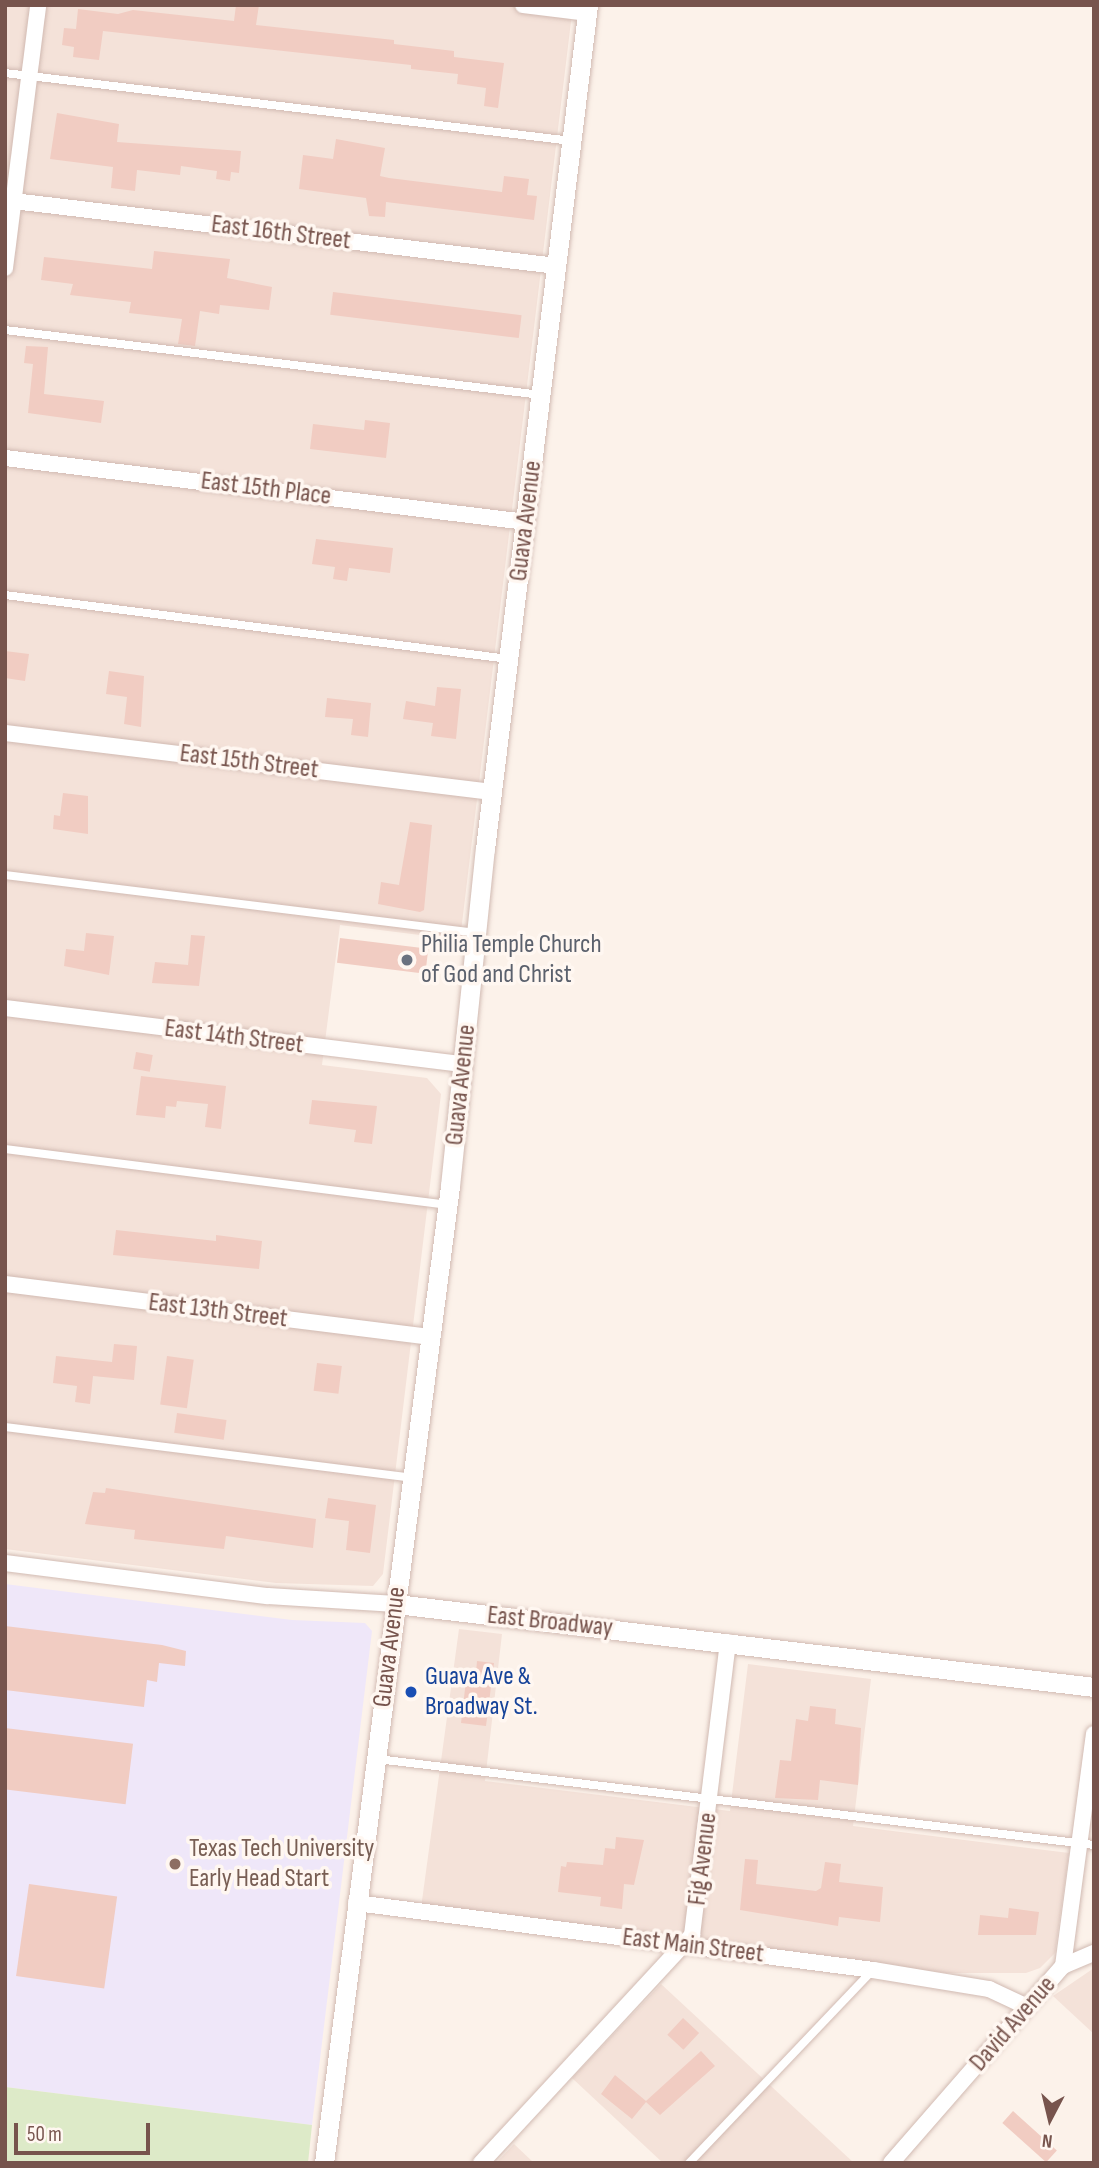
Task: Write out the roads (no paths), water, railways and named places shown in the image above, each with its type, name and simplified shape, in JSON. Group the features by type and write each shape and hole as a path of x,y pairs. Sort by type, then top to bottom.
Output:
{"street":[{"path":"5,268 9,200 38,5"},
{"path":"523,5 588,9"},
{"name":"Guava Avenue","path":"324,2163 448,1205 492,792 588,9"},
{"name":"East 16th Street","path":"9,200 557,266"},
{"name":"East 15th Place","path":"5,458 526,522"},
{"name":"East 15th Street","path":"5,733 492,792"},
{"name":"East 14th Street","path":"5,1008 463,1064"},
{"name":"East 13th Street","path":"5,1284 430,1337"},
{"name":"East Broadway","path":"5,1563 268,1596 396,1604 1094,1687"},
{"name":"Fig Avenue","path":"481,2163 684,1944 695,1928 729,1642"},
{"name":"David Avenue","path":"891,2163 1025,2006 1063,1966 1087,1844 1094,1734"},
{"name":"East Main Street","path":"356,1903 873,1970 989,1990 1025,2006"},
{"path":"1063,1966 1094,1953"}],"lane":[{"path":"5,74 572,141"},
{"path":"5,330 541,396"},
{"path":"5,595 509,659"},
{"path":"5,875 476,933"},
{"path":"5,1149 448,1205"},
{"path":"5,1427 412,1478"},
{"path":"375,1758 1087,1844"},
{"path":"689,2163 873,1970"}],"place":[{"name":"Philia Temple Church of God and Christ","path":"407,960"},
{"name":"Guava Ave & Broadway St.","path":"411,1692"},
{"name":"Texas Tech University Early Head Start","path":"175,1864"}]}
